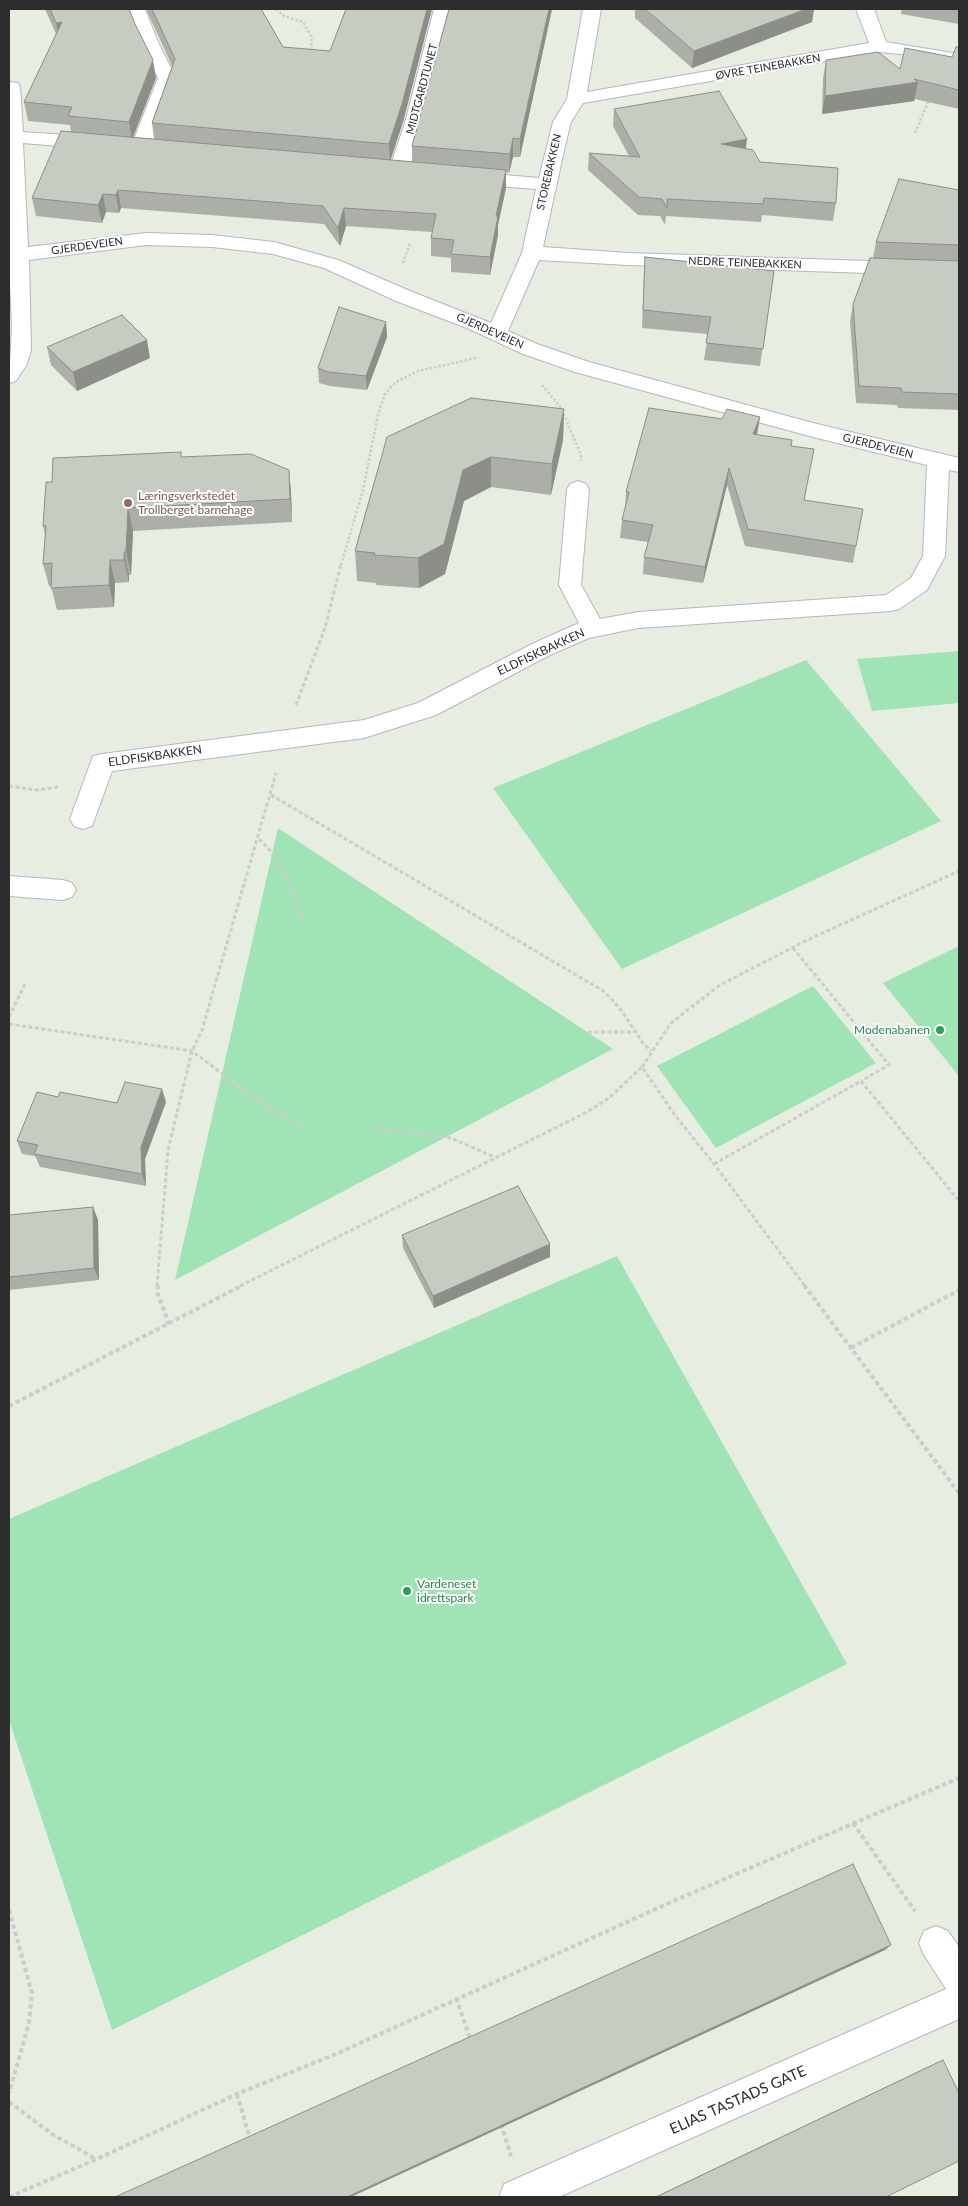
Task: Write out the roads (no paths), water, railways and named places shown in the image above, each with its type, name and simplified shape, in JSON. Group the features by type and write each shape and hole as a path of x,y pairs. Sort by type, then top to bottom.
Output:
{"street":[{"path":"13,136 135,147 167,78 149,42 136,9"},
{"name":"MIDTGARDTUNET","path":"418,173 391,169 414,123 444,9"},
{"name":"STOREBAKKEN","path":"496,334 532,252 546,184 562,122 576,99 592,9"},
{"path":"865,9 880,47"},
{"name":"ØVRE TEINEBAKKEN","path":"576,99 880,47 953,57"},
{"path":"9,376 21,350 14,256 11,87"},
{"path":"456,177 546,184"},
{"name":"GJERDEVEIEN","path":"14,256 146,239 212,241 274,248 331,264 404,296 474,323 530,349 582,367 813,430 949,463"},
{"name":"NEDRE TEINEBAKKEN","path":"532,252 638,260 959,270"},
{"name":"ELDFISKBAKKEN","path":"83,819 102,763 364,729 427,709 540,650 584,630 638,620 891,603 919,584 934,556 949,463"},
{"path":"578,489 570,585 594,628"},
{"path":"9,886 64,890"},
{"path":"936,1943 959,1978"},
{"name":"ELIAS TASTADS GATE","path":"517,2197 959,2001"}],"place":[{"name":"Læringsverkstedet Trollberget barnehage","path":"128,503"},
{"name":"Modenabanen","path":"940,1030"},
{"name":"Vardeneset idrettspark","path":"407,1591"}]}
